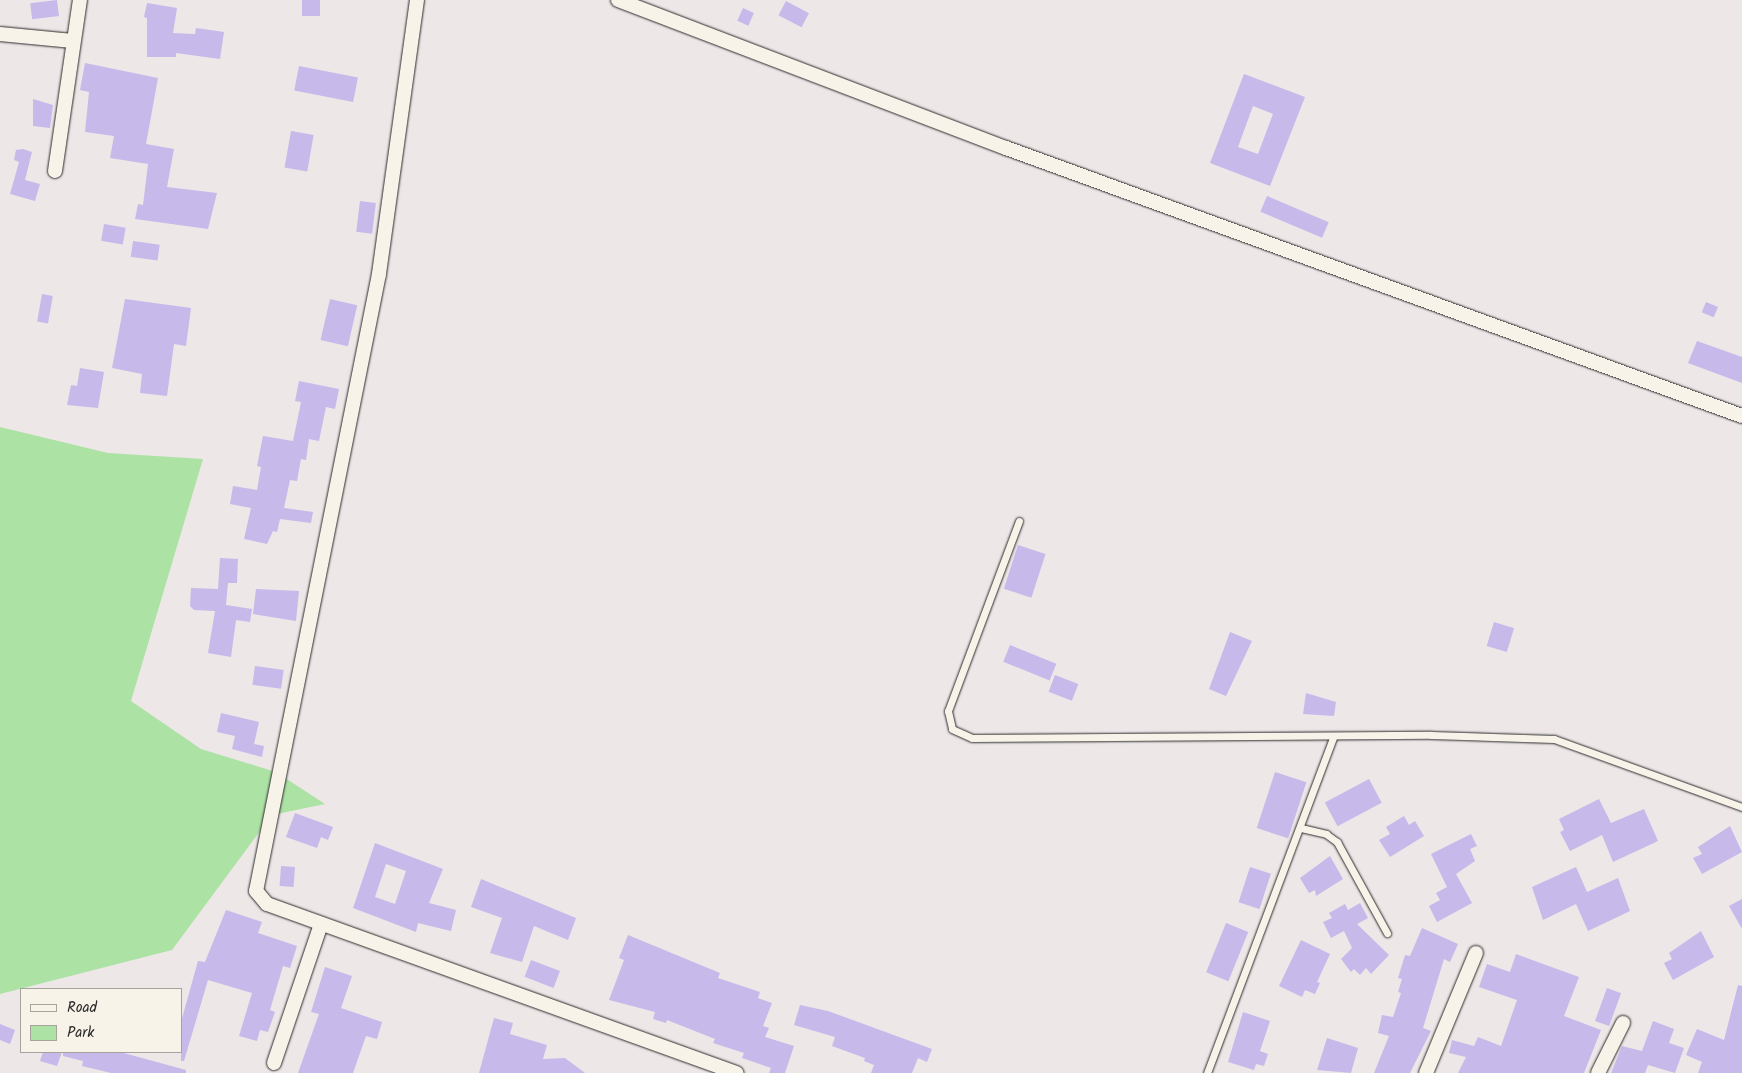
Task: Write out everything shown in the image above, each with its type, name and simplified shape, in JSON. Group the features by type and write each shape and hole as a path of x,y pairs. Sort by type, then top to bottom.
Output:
{"street":[{"path":"54,171 80,0"},
{"path":"417,0 379,274 257,873 256,891 267,904 736,1073"},
{"path":"618,0 1006,148 1742,416"},
{"path":"0,34 73,41"},
{"path":"274,1063 322,924"},
{"path":"1426,1073 1476,953"},
{"path":"1598,1073 1624,1023"}],"lane":[{"path":"1019,521 948,711 952,729 972,738 1334,736 1554,739 1742,807"},
{"path":"1207,1073 1301,828 1334,736"},
{"path":"1301,828 1326,834 1337,842 1387,933"}],"green space":[{"path":"0,427 108,453 203,459 131,701 201,749 276,772 325,804 272,815 172,950 0,994"}],"building":[{"path":"57,0 59,16 32,19 30,3"},
{"path":"302,0 320,0 320,16 302,16"},
{"path":"786,1 809,13 801,27 778,15"},
{"path":"147,3 177,8 173,33 195,34 196,28 224,32 220,59 176,53 176,57 147,57 147,18 144,17"},
{"path":"743,8 754,13 748,26 737,21"},
{"path":"85,63 158,78 146,144 174,149 167,187 217,193 208,229 135,219 138,204 143,205 148,164 110,158 114,136 85,132 89,92 80,90"},
{"path":"299,66 358,77 353,102 294,91"},
{"path":"1244,74 1305,97 1270,186 1210,163","holes":["1253,106 1273,114 1258,154 1238,147"]},
{"path":"33,99 53,105 50,128 33,126"},
{"path":"291,131 314,135 307,171 285,167"},
{"path":"23,149 32,152 25,180 40,184 35,201 10,194 19,162 14,160 16,150"},
{"path":"1267,196 1329,222 1322,238 1260,212"},
{"path":"360,201 376,203 372,234 356,232"},
{"path":"104,224 126,228 123,245 101,241"},
{"path":"133,241 160,245 158,261 131,257"},
{"path":"42,294 53,296 48,323 37,322"},
{"path":"125,299 191,308 186,346 174,344 167,396 140,393 142,374 112,368"},
{"path":"330,299 357,305 348,346 321,340"},
{"path":"1706,302 1718,307 1714,317 1702,312"},
{"path":"1697,341 1742,357 1742,383 1688,363"},
{"path":"80,368 104,372 98,408 67,405 71,385 77,386"},
{"path":"299,381 339,389 335,409 326,407 319,441 309,439 306,460 301,459 297,481 290,480 284,508 313,512 311,523 280,519 277,532 273,531 267,544 244,539 251,508 230,504 233,486 257,490 261,467 257,466 263,436 293,441 301,402 295,401"},
{"path":"1018,545 1046,554 1031,598 1004,589"},
{"path":"220,558 238,559 237,583 228,583 226,605 252,609 250,622 236,620 231,657 208,653 215,611 194,610 190,606 191,588 218,589"},
{"path":"256,589 299,591 296,621 253,614"},
{"path":"1494,622 1514,628 1507,652 1487,646"},
{"path":"1230,632 1252,641 1226,696 1209,689"},
{"path":"1010,645 1056,664 1050,680 1003,662"},
{"path":"255,666 284,670 281,689 252,685"},
{"path":"1055,675 1078,684 1072,701 1049,692"},
{"path":"1306,693 1336,702 1334,716 1303,714"},
{"path":"221,713 259,722 254,744 264,746 262,757 232,749 235,736 217,732"},
{"path":"1275,772 1306,782 1288,838 1257,828"},
{"path":"1369,779 1382,803 1338,826 1325,802"},
{"path":"1599,799 1611,823 1644,809 1658,841 1613,862 1602,835 1570,851 1560,832 1564,830 1559,819"},
{"path":"295,813 333,827 328,840 321,837 317,848 286,837"},
{"path":"1404,816 1409,825 1415,821 1424,836 1390,857 1379,840 1390,834 1386,827"},
{"path":"1730,826 1742,852 1702,874 1693,858 1702,854 1698,847"},
{"path":"1471,834 1477,846 1470,849 1475,861 1456,874 1472,903 1437,922 1429,906 1440,900 1436,893 1447,887 1431,854"},
{"path":"375,843 443,869 429,903 456,910 451,931 418,923 416,932 353,908","holes":["386,864 406,871 395,904 375,897"]},
{"path":"1330,856 1343,879 1316,896 1315,890 1309,893 1300,878"},
{"path":"281,866 295,867 294,887 280,886"},
{"path":"1250,867 1271,874 1259,909 1239,902"},
{"path":"1576,867 1587,892 1618,878 1630,911 1588,931 1576,904 1543,920 1532,887"},
{"path":"481,879 576,918 568,940 534,926 522,962 490,953 502,918 471,907"},
{"path":"1742,899 1742,929 1729,906"},
{"path":"1360,903 1368,918 1357,924 1389,955 1371,974 1366,968 1360,975 1354,969 1351,972 1341,959 1352,948 1344,931 1331,938 1323,922 1332,918 1329,913 1345,904 1348,910"},
{"path":"226,910 262,922 258,933 297,946 290,968 283,966 270,1010 275,1012 268,1032 260,1030 257,1041 239,1036 252,993 208,980 184,1061 181,1061 182,1018 198,961 205,962"},
{"path":"1226,923 1248,932 1228,981 1206,972"},
{"path":"1422,928 1458,944 1450,962 1444,959 1423,1028 1431,1031 1410,1073 1374,1073 1389,1036 1378,1033 1382,1015 1393,1017 1401,993 1398,992 1402,979 1398,978 1405,955 1410,956"},
{"path":"1701,931 1714,957 1673,980 1664,963 1672,959 1669,953"},
{"path":"628,935 720,973 718,978 760,992 758,998 772,1003 763,1026 769,1028 765,1037 794,1046 785,1073 769,1073 771,1068 742,1058 744,1053 713,1043 715,1039 667,1020 666,1023 653,1019 655,1012 609,1000 624,960 619,958"},
{"path":"1301,940 1330,954 1317,982 1320,983 1315,994 1305,990 1302,997 1279,986"},
{"path":"1516,954 1579,977 1564,1016 1601,1030 1584,1073 1458,1073 1466,1057 1449,1053 1452,1040 1474,1046 1478,1037 1501,1046 1517,1000 1479,987 1487,964 1510,972"},
{"path":"531,960 560,971 553,988 525,977"},
{"path":"325,967 352,976 341,1008 382,1022 377,1039 366,1036 353,1073 298,1073 319,1014 311,1012"},
{"path":"1738,985 1742,986 1742,1073 1698,1073 1702,1062 1686,1055 1697,1029 1724,1040"},
{"path":"1607,988 1621,993 1609,1026 1595,1021"},
{"path":"800,1005 828,1011 932,1049 927,1062 918,1058 912,1073 871,1073 874,1065 864,1061 865,1058 832,1046 835,1037 794,1025"},
{"path":"1243,1012 1270,1021 1260,1051 1268,1054 1264,1066 1256,1064 1254,1070 1228,1062"},
{"path":"494,1018 513,1023 510,1034 547,1045 543,1059 565,1058 585,1073 479,1073"},
{"path":"1653,1021 1674,1029 1669,1043 1684,1048 1675,1073 1648,1065 1645,1073 1611,1073 1622,1046 1642,1051"},
{"path":"0,1024 15,1030 10,1044 0,1040"},
{"path":"1327,1038 1358,1048 1351,1073 1317,1070"},
{"path":"43,1053 62,1053 57,1066 40,1061"},
{"path":"63,1053 124,1053 186,1070 186,1073 111,1073 82,1066 83,1061 63,1056"}]}
